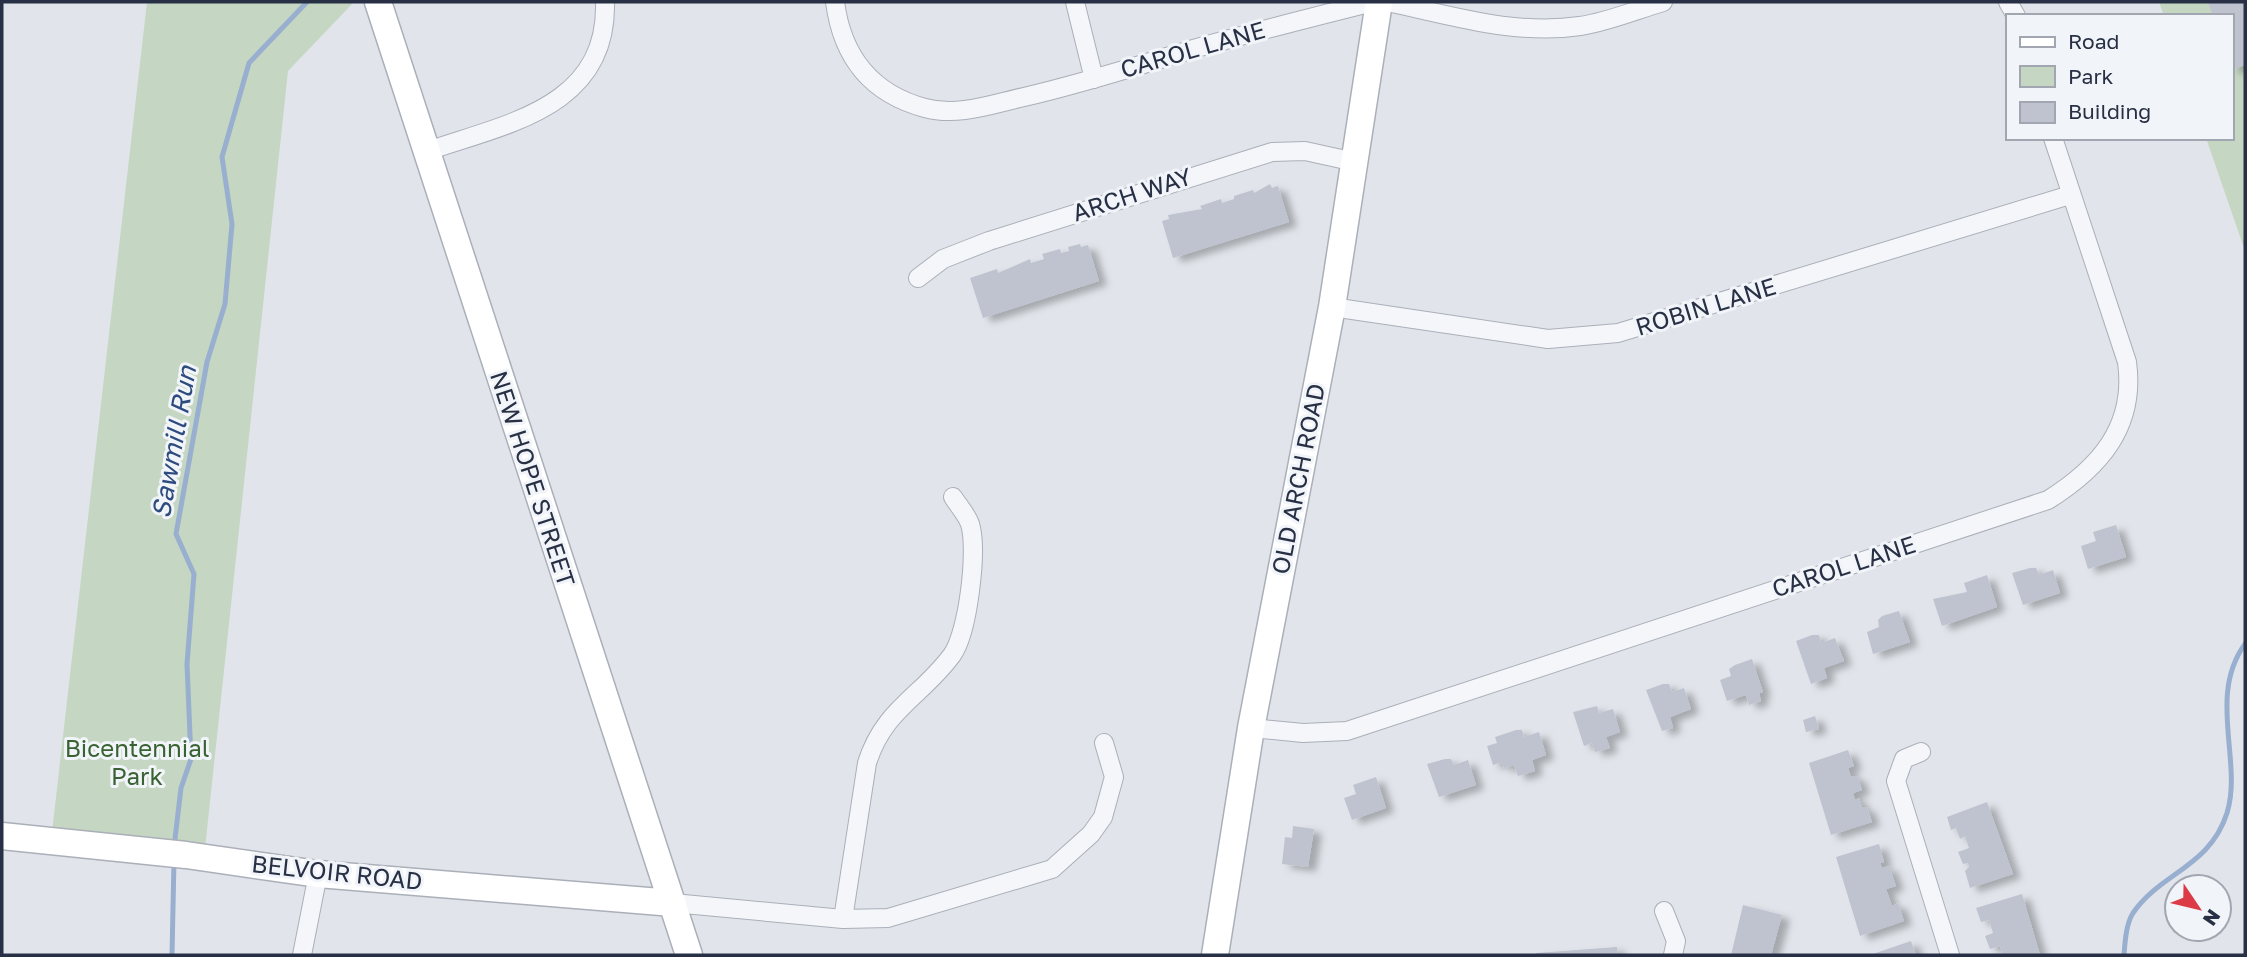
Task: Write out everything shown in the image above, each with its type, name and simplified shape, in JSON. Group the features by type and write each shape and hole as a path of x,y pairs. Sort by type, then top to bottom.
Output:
{"street":[{"name":"NEW HOPE STREET","path":"377,2 689,955"},
{"path":"425,152 543,110 564,96 592,64 601,39 605,2"},
{"name":"CAROL LANE","path":"835,2 840,36 862,70 894,95 926,109 960,111 984,108 1094,79 1253,32 1373,2"},
{"name":"CAROL LANE","path":"1075,2 1094,79"},
{"name":"OLD ARCH ROAD","path":"1215,955 1251,728 1332,307 1379,2"},
{"path":"1387,2 1513,28 1550,29 1607,21 1663,2"},
{"name":"CAROL LANE","path":"1251,728 1303,733 1347,731 2048,500 2068,487 2090,470 2108,448 2127,401 2129,378 2127,362 2054,140"},
{"name":"ARCH WAY","path":"918,278 943,258 989,241 1272,152 1305,151 1355,162"},
{"name":"ROBIN LANE","path":"1332,307 1548,339 1618,333 2070,195"},
{"path":"843,919 867,763 875,738 901,706 953,654 964,621 972,564 970,524 953,497"},
{"path":"673,903 843,919 888,918 1052,869 1091,834 1103,817 1114,777 1104,743"},
{"path":"1921,752 1904,759 1896,781 1950,955"},
{"name":"BELVOIR ROAD","path":"2,836 186,855 318,874 673,903"},
{"path":"302,955 318,874"},
{"path":"1664,911 1676,941 1673,955"}],"green space":[{"name":"Bicentennial Park","path":"147,2 354,2 288,71 204,858 51,841"},
{"path":"2159,2 2245,2 2245,251 2207,140 2233,140 2233,14 2163,14"}],"building":[{"path":"2208,2 2245,2 2245,65 2233,69 2233,14 2212,14"},
{"path":"1270,184 1272,188 1278,186 1289,222 1173,258 1162,221 1169,219 1168,215 1202,209 1200,206 1221,199 1222,203 1253,190 1254,193"},
{"path":"1080,244 1081,247 1088,245 1099,281 983,318 970,278 997,269 998,273 1030,259 1031,263 1044,259 1042,254 1060,249 1061,253 1069,251 1068,247"},
{"path":"2116,525 2126,557 2088,569 2081,546 2096,541 2093,532"},
{"path":"2036,568 2039,575 2053,570 2060,593 2023,605 2012,573"},
{"path":"1987,575 1997,607 1942,626 1933,599 1967,592 1964,583"},
{"path":"1899,611 1910,642 1873,654 1867,632 1879,627 1878,620 1882,616"},
{"path":"1819,635 1821,643 1835,638 1844,661 1824,668 1827,678 1811,684 1796,641"},
{"path":"1752,659 1763,692 1759,693 1761,701 1749,705 1746,695 1727,701 1720,680 1731,676 1729,669 1735,665"},
{"path":"1669,684 1672,692 1684,688 1691,709 1670,717 1673,728 1662,731 1646,690"},
{"path":"1597,706 1599,713 1613,709 1620,732 1606,737 1610,748 1595,752 1592,743 1584,746 1573,712"},
{"path":"1815,716 1819,729 1806,732 1803,720"},
{"path":"1522,730 1524,737 1539,732 1546,755 1532,760 1535,771 1518,776 1514,765 1504,768 1502,762 1493,765 1487,746 1497,743 1495,737"},
{"path":"1848,750 1854,766 1848,768 1851,777 1857,776 1862,790 1853,793 1855,800 1859,798 1862,808 1867,807 1872,822 1831,835 1809,763"},
{"path":"1451,759 1454,765 1468,760 1476,785 1439,797 1427,764"},
{"path":"1376,777 1386,808 1352,820 1344,798 1356,794 1353,785"},
{"path":"1987,802 2013,874 1970,888 1965,871 1969,867 1968,863 1963,864 1958,852 1969,848 1965,836 1960,839 1956,828 1951,830 1947,817"},
{"path":"1293,826 1314,829 1308,867 1282,864 1285,837 1292,838"},
{"path":"1879,844 1884,862 1880,863 1882,868 1889,866 1896,886 1886,889 1892,906 1898,903 1904,921 1860,936 1836,857"},
{"path":"2022,894 2040,955 2003,955 2000,946 1990,949 1985,936 1993,933 1989,920 1981,922 1976,908"},
{"path":"1743,905 1782,915 1771,955 1731,955"},
{"path":"1911,941 1916,955 1870,955"},
{"path":"1617,947 1618,955 1536,955 1536,953"}],"waterway":[{"name":"Sawmill Run","path":"174,847 181,788 191,759 187,664 194,574 176,534 207,362 225,304 232,224 222,157 249,63 307,2"},
{"path":"2124,955 2127,928 2133,913 2144,899 2209,846 2227,813 2231,793 2228,685 2234,664 2245,644"},
{"name":"Sawmill Run","path":"172,955 174,860"}]}
